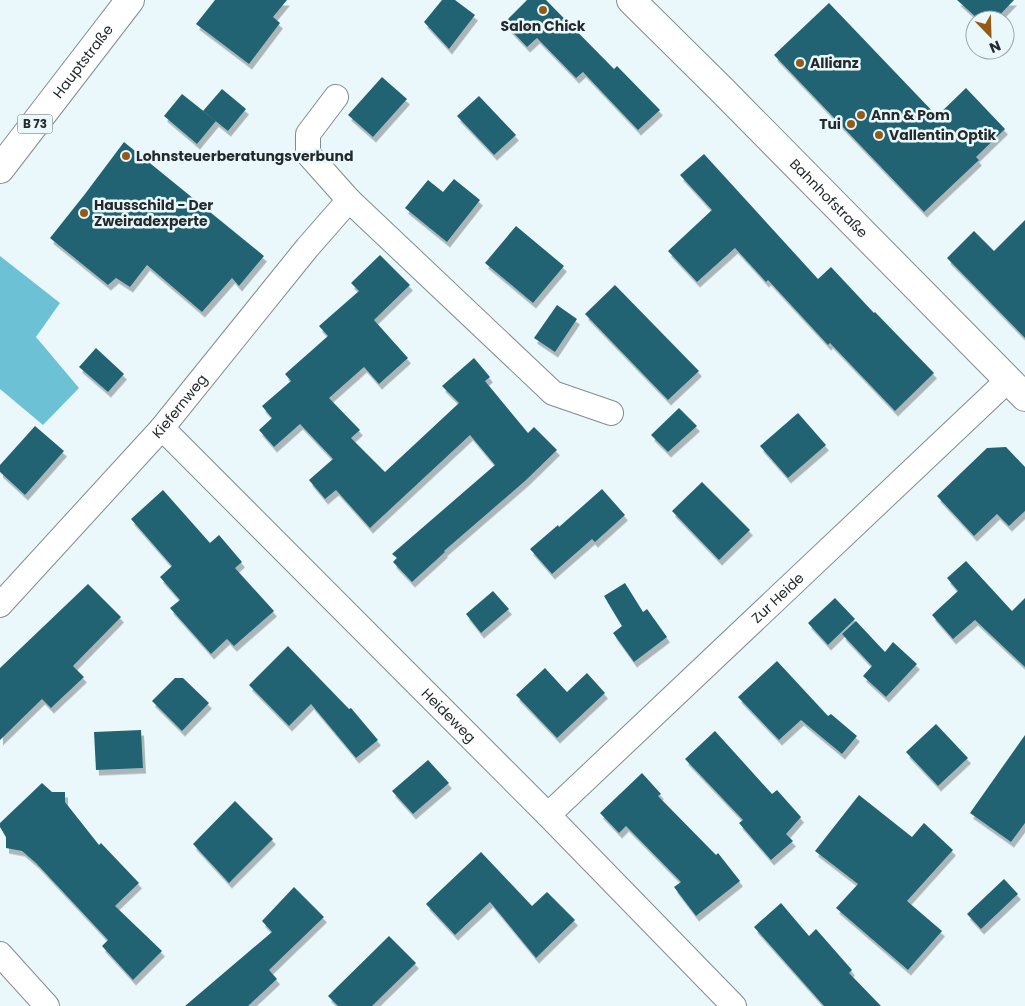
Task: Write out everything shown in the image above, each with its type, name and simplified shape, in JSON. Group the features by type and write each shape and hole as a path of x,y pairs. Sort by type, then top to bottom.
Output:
{"street":[{"name":"Hauptstraße","path":"0,169 130,0"},
{"name":"Bahnhofstraße","path":"631,0 1017,388"},
{"path":"336,97 308,134 308,154 349,200 553,393 611,413"},
{"name":"Kiefernweg","path":"0,605 162,428 307,248 349,200"},
{"name":"Zur Heide","path":"548,815 1017,388"},
{"name":"Heideweg","path":"162,428 548,815 734,1006"},
{"path":"0,954 47,1006"}],"shaded area":[{"path":"0,256 60,303 36,337 79,388 43,425 0,389"}],"building":[{"path":"215,0 287,0 273,17 280,23 249,64 196,24"},
{"path":"442,0 455,0 475,15 449,49 424,22"},
{"path":"527,0 546,0 614,69 617,66 660,110 638,130 583,72 576,78 537,38 527,47 504,23"},
{"path":"957,0 1014,0 1004,10 968,10"},
{"path":"829,3 937,116 966,88 1005,129 976,157 979,160 924,212 774,55"},
{"path":"382,77 407,99 373,137 348,115"},
{"path":"222,89 246,109 228,131 203,111"},
{"path":"182,94 216,121 197,144 164,116"},
{"path":"479,96 516,135 494,155 457,116"},
{"path":"124,142 264,256 239,286 232,278 202,312 147,265 130,287 116,278 108,285 50,238"},
{"path":"704,154 818,279 831,267 934,373 895,411 830,343 828,345 768,280 766,282 735,248 697,282 668,251 712,210 680,175"},
{"path":"454,179 480,200 447,242 405,208 428,180 443,192"},
{"path":"1025,220 1025,338 947,258 974,231 994,251"},
{"path":"516,226 564,266 533,303 485,263"},
{"path":"380,255 410,285 374,320 408,358 379,384 364,367 329,398 360,430 351,438 385,472 459,403 442,386 474,358 490,377 485,381 528,433 534,427 557,450 412,582 393,562 397,558 392,554 495,465 470,435 370,528 336,490 325,499 309,480 333,459 300,424 274,447 259,430 272,418 262,406 291,381 285,374 328,336 319,326 359,291 351,283"},
{"path":"615,285 699,371 668,400 585,314"},
{"path":"557,305 577,319 555,352 534,338"},
{"path":"96,348 124,374 108,392 79,367"},
{"path":"679,408 697,426 668,452 651,435"},
{"path":"798,413 826,445 788,478 760,446"},
{"path":"35,426 64,451 25,495 0,472 0,465"},
{"path":"1006,447 1025,467 1025,511 1009,526 997,514 974,536 937,496 987,448"},
{"path":"702,482 750,530 719,560 672,511"},
{"path":"602,489 625,515 595,542 592,539 552,574 530,549 558,525 559,527"},
{"path":"163,490 210,543 219,535 242,562 235,568 274,611 234,646 227,639 211,654 170,608 180,600 160,577 172,566 131,519"},
{"path":"966,561 1012,611 1025,598 1025,667 975,620 953,639 932,615 958,591 947,578"},
{"path":"625,583 643,612 647,609 667,637 634,662 613,633 622,626 604,596"},
{"path":"88,584 121,617 73,666 84,677 51,708 42,699 0,740 0,668"},
{"path":"493,591 509,609 481,633 466,614"},
{"path":"835,598 855,619 828,645 808,623"},
{"path":"856,621 885,652 893,642 917,664 886,697 863,676 872,666 842,634"},
{"path":"288,646 349,709 351,708 378,740 356,758 311,704 289,726 249,685"},
{"path":"777,661 828,716 831,714 857,736 842,754 801,720 779,740 738,697"},
{"path":"545,668 567,692 587,673 605,693 557,738 516,695"},
{"path":"175,678 183,678 209,703 182,731 152,701"},
{"path":"936,724 968,758 938,786 906,752"},
{"path":"141,730 143,768 96,770 94,732"},
{"path":"715,731 772,794 777,790 801,817 786,834 793,841 771,860 739,823 743,820 685,759"},
{"path":"1025,735 1025,823 1011,842 970,813"},
{"path":"428,760 449,783 413,814 392,791"},
{"path":"642,773 661,794 658,796 716,855 718,853 740,881 696,916 674,887 681,882 626,826 619,833 600,813"},
{"path":"42,783 52,792 65,792 65,802 99,845 101,843 139,883 115,906 162,951 133,980 102,946 108,940 36,863 22,851 6,848 6,837 0,827 0,823"},
{"path":"859,795 912,837 924,823 953,850 907,901 942,931 908,970 836,908 858,884 815,851"},
{"path":"235,801 273,839 229,883 193,844"},
{"path":"481,852 532,906 547,892 575,920 536,958 490,902 455,935 426,904"},
{"path":"1004,879 1018,894 981,929 967,914"},
{"path":"294,887 324,917 269,970 277,979 248,1006 185,1006 272,932 262,921"},
{"path":"781,903 809,936 816,929 852,970 849,973 881,1006 824,1006 754,927"},
{"path":"389,936 416,963 372,1006 338,1006 328,996"}],"place":[{"name":"Salon Chick","path":"543,10"},
{"name":"Allianz","path":"800,63"},
{"name":"Ann & Pom","path":"861,115"},
{"name":"Tui","path":"851,124"},
{"name":"Vallentin Optik","path":"879,135"},
{"name":"Lohnsteuerberatungsverbund","path":"126,156"},
{"name":"Hausschild - Der Zweiradexperte","path":"84,213"}]}
